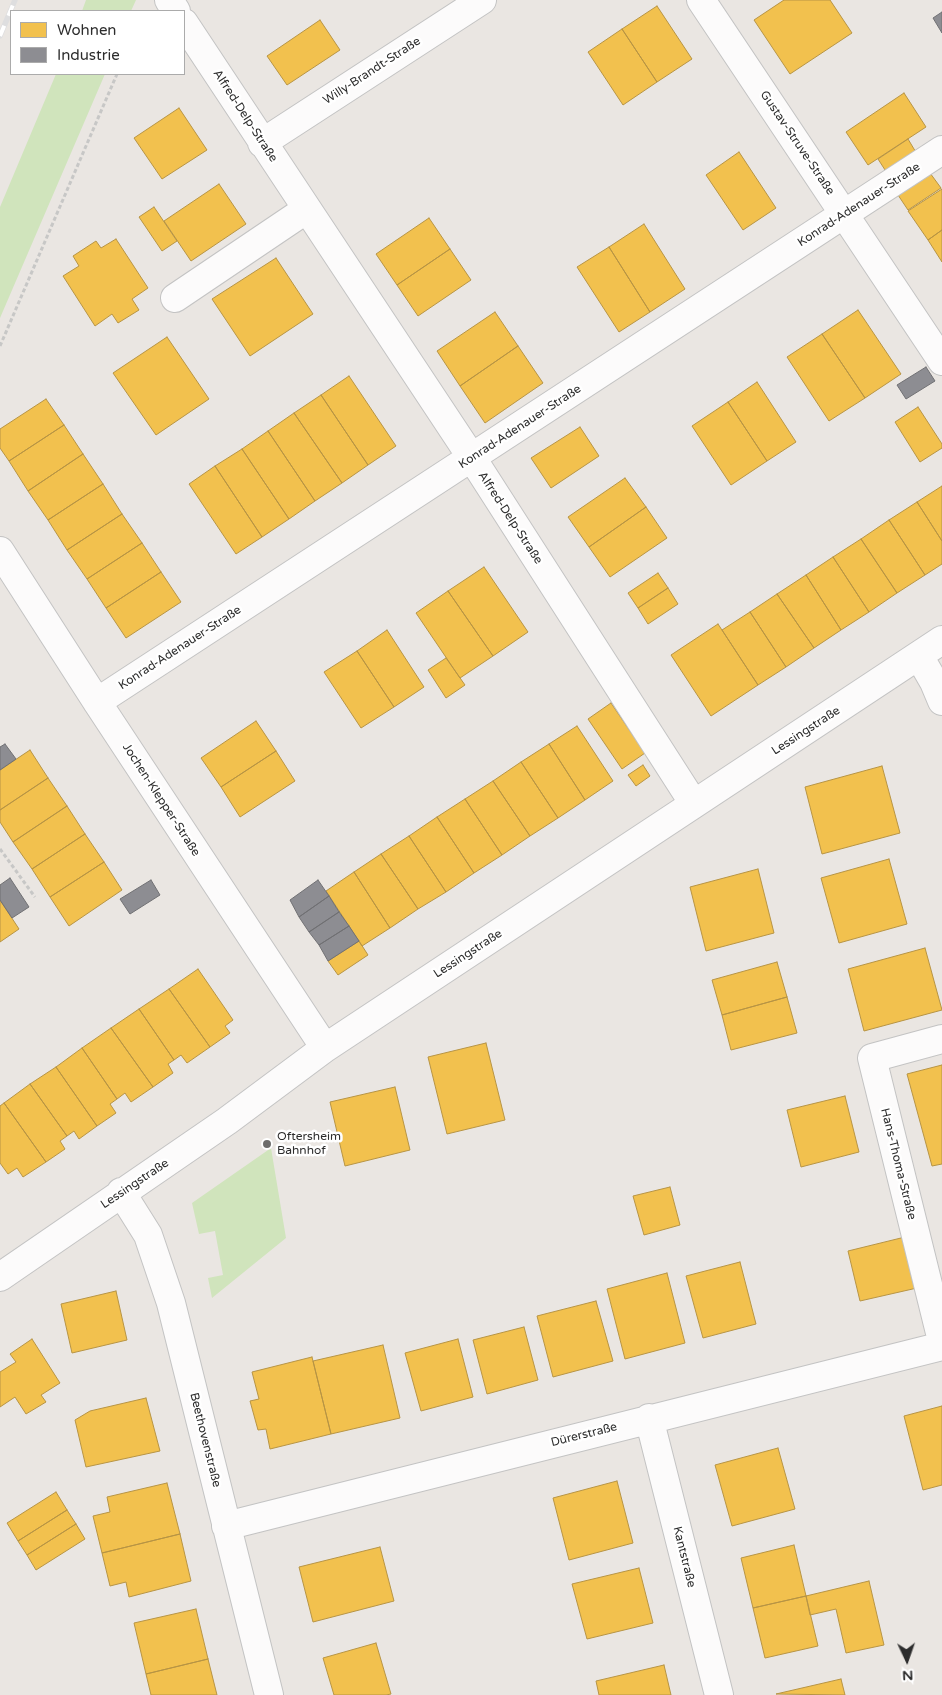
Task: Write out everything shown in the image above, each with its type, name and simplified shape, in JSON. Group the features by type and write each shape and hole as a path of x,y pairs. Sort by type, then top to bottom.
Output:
{"street":[{"name":"Willy-Brandt-Straße","path":"262,143 482,0"},
{"name":"Gustav-Struve-Straße","path":"701,0 942,361"},
{"name":"Alfred-Delp-Straße","path":"185,25 472,458 694,804"},
{"name":"Konrad-Adenauer-Straße","path":"97,702 942,150"},
{"path":"176,298 306,209"},
{"name":"Jochen-Klepper-Straße","path":"0,551 325,1048"},
{"name":"Lessingstraße","path":"2,1271 227,1121 325,1048 942,640"},
{"path":"919,656 934,682 942,702"},
{"name":"Hans-Thoma-Straße","path":"942,1039 872,1058 942,1341"},
{"name":"Beethovenstraße","path":"121,1192 148,1235 171,1303 270,1695"},
{"name":"Dürerstraße","path":"226,1526 649,1418 942,1346"},
{"name":"Kantstraße","path":"649,1418 719,1695"}],"path":[{"path":"0,346 117,75"},
{"path":"0,849 35,897"}],"green space":[{"path":"86,0 136,0 131,10 82,10"},
{"path":"56,75 105,75 0,318 0,207"},
{"path":"271,1148 286,1238 212,1298 208,1278 223,1275 215,1231 199,1234 192,1203"}],"building: Wohnen":[{"path":"784,0 830,0 852,33 790,74 754,20"},
{"path":"657,6 692,59 657,82 622,29"},
{"path":"320,20 340,50 287,85 267,56"},
{"path":"622,29 657,82 623,105 588,52"},
{"path":"904,93 926,127 868,165 846,132"},
{"path":"179,108 207,150 162,179 134,138"},
{"path":"908,139 917,154 887,173 878,159"},
{"path":"739,152 776,208 743,230 706,175"},
{"path":"930,173 941,188 908,210 898,195"},
{"path":"219,184 246,224 191,261 164,221"},
{"path":"942,189 942,230 928,240 908,211"},
{"path":"154,207 177,241 162,251 139,217"},
{"path":"429,218 450,249 397,285 376,254"},
{"path":"644,224 685,289 650,312 609,247"},
{"path":"942,230 942,262 928,240"},
{"path":"116,239 148,288 132,299 139,310 118,323 112,314 95,326 63,276 79,266 73,256 96,241 101,248"},
{"path":"609,247 650,312 619,332 577,267"},
{"path":"450,249 471,280 418,316 397,285"},
{"path":"276,258 313,314 250,356 212,299"},
{"path":"858,310 901,374 865,398 822,334"},
{"path":"495,312 518,346 460,386 437,351"},
{"path":"822,334 865,398 829,421 787,357"},
{"path":"167,337 209,399 156,435 113,373"},
{"path":"518,346 543,383 485,423 460,386"},
{"path":"349,376 396,446 368,465 321,395"},
{"path":"757,382 796,442 767,461 728,402"},
{"path":"321,395 368,465 342,483 294,413"},
{"path":"46,399 64,425 9,461 0,448 0,429"},
{"path":"728,402 767,461 731,485 692,426"},
{"path":"918,407 942,444 942,448 920,462 895,422"},
{"path":"294,413 342,483 315,501 268,431"},
{"path":"64,425 83,454 28,491 9,461"},
{"path":"580,427 599,456 551,488 531,458"},
{"path":"268,431 315,501 289,519 242,449"},
{"path":"242,449 289,519 262,537 215,466"},
{"path":"83,454 103,484 48,520 28,491"},
{"path":"215,466 262,537 236,554 189,484"},
{"path":"625,478 646,507 589,547 568,517"},
{"path":"103,484 122,514 67,550 48,520"},
{"path":"942,486 942,541 917,502"},
{"path":"917,502 942,541 942,564 925,575 889,520"},
{"path":"646,507 667,538 610,577 589,547"},
{"path":"122,514 142,543 87,579 67,550"},
{"path":"889,520 925,575 897,593 861,539"},
{"path":"861,539 897,593 869,612 833,557"},
{"path":"142,543 161,572 106,608 87,579"},
{"path":"833,557 869,612 841,630 806,575"},
{"path":"484,567 528,632 493,656 448,591"},
{"path":"161,572 181,602 126,638 106,608"},
{"path":"658,573 668,588 638,608 628,593"},
{"path":"806,575 841,630 814,648 777,594"},
{"path":"668,588 678,604 648,624 638,608"},
{"path":"448,591 493,656 460,678 416,613"},
{"path":"777,594 814,648 786,667 750,612"},
{"path":"750,612 786,667 758,685 722,630"},
{"path":"718,624 758,685 711,716 671,655"},
{"path":"387,630 424,687 394,707 357,651"},
{"path":"357,651 394,707 361,728 324,672"},
{"path":"446,658 465,685 446,698 428,670"},
{"path":"611,703 645,753 622,769 588,719"},
{"path":"256,721 276,751 221,787 201,758"},
{"path":"577,726 613,781 585,800 549,744"},
{"path":"549,744 585,800 558,818 521,762"},
{"path":"30,750 48,778 0,810 0,770"},
{"path":"276,751 295,781 240,817 221,787"},
{"path":"521,762 558,818 530,836 493,781"},
{"path":"643,765 650,776 636,786 628,775"},
{"path":"882,766 900,833 822,854 805,787"},
{"path":"48,778 67,806 13,842 0,822 0,810"},
{"path":"493,781 530,836 502,855 465,799"},
{"path":"465,799 502,855 474,873 437,817"},
{"path":"67,806 85,834 32,869 13,842"},
{"path":"437,817 474,873 446,892 409,836"},
{"path":"85,834 104,862 50,897 32,869"},
{"path":"409,836 446,892 418,909 381,854"},
{"path":"381,854 418,909 390,928 354,872"},
{"path":"889,859 907,924 839,943 821,878"},
{"path":"104,862 122,890 69,926 50,897"},
{"path":"758,869 774,933 706,951 690,887"},
{"path":"354,872 390,928 362,946 326,891"},
{"path":"0,900 19,929 0,942"},
{"path":"359,941 368,955 338,975 328,961"},
{"path":"925,948 942,1010 864,1031 848,969"},
{"path":"777,962 787,997 722,1015 712,980"},
{"path":"198,969 233,1020 225,1026 230,1033 210,1047 169,989"},
{"path":"169,989 210,1047 187,1063 181,1055 174,1060 139,1009"},
{"path":"787,997 797,1033 731,1050 722,1015"},
{"path":"139,1009 174,1060 168,1064 173,1073 153,1087 111,1028"},
{"path":"111,1028 153,1087 131,1102 125,1093 117,1099 82,1048"},
{"path":"486,1043 505,1120 447,1134 428,1057"},
{"path":"82,1048 117,1099 110,1104 116,1113 97,1126 56,1067"},
{"path":"942,1065 942,1164 932,1166 907,1074"},
{"path":"56,1067 97,1126 79,1139 74,1131 67,1136 30,1084"},
{"path":"30,1084 67,1136 60,1141 65,1149 46,1162 4,1103"},
{"path":"395,1087 410,1150 345,1166 330,1102"},
{"path":"845,1096 859,1152 801,1167 787,1110"},
{"path":"4,1103 46,1162 23,1177 17,1168 8,1174 0,1163 0,1106"},
{"path":"670,1187 680,1225 644,1235 633,1196"},
{"path":"905,1237 917,1288 860,1301 848,1251"},
{"path":"740,1262 756,1324 703,1338 686,1276"},
{"path":"667,1273 685,1343 625,1359 607,1289"},
{"path":"116,1291 127,1340 72,1353 61,1304"},
{"path":"596,1301 613,1361 553,1377 537,1316"},
{"path":"524,1327 538,1380 487,1394 473,1340"},
{"path":"32,1339 60,1383 41,1395 46,1402 26,1414 15,1397 0,1407 0,1372 16,1362 10,1354"},
{"path":"458,1339 473,1397 421,1411 405,1353"},
{"path":"383,1345 400,1418 331,1434 313,1361"},
{"path":"312,1357 331,1434 270,1449 266,1429 258,1430 250,1401 259,1399 252,1372"},
{"path":"146,1398 160,1451 86,1467 75,1420 90,1411"},
{"path":"942,1406 942,1485 923,1490 904,1416"},
{"path":"778,1448 795,1509 732,1526 715,1465"},
{"path":"617,1481 633,1543 569,1560 553,1498"},
{"path":"167,1483 180,1534 102,1553 93,1516 110,1512 107,1497"},
{"path":"56,1492 67,1510 18,1541 7,1523"},
{"path":"67,1510 76,1524 27,1555 18,1541"},
{"path":"76,1524 85,1539 36,1570 27,1555"},
{"path":"180,1534 191,1581 129,1597 126,1582 110,1586 102,1553"},
{"path":"794,1545 806,1596 753,1608 741,1558"},
{"path":"380,1547 394,1601 313,1622 299,1567"},
{"path":"639,1568 653,1623 587,1639 572,1584"},
{"path":"869,1581 884,1645 846,1653 836,1609 810,1615 806,1596"},
{"path":"806,1596 818,1646 765,1658 753,1608"},
{"path":"196,1609 208,1659 146,1674 134,1623"},
{"path":"376,1643 391,1694 334,1695 323,1658"},
{"path":"208,1659 217,1695 151,1695 146,1674"},
{"path":"664,1665 671,1695 599,1695 596,1681"},
{"path":"841,1679 845,1695 776,1694"}],"building: Industrie":[{"path":"942,12 942,33 933,18"},
{"path":"926,367 935,381 906,399 897,385"},
{"path":"5,744 16,759 0,770 0,747"},
{"path":"10,878 29,907 12,918 0,900 0,885"},
{"path":"151,880 160,895 130,914 120,899"},
{"path":"318,880 329,896 299,917 290,900"},
{"path":"329,896 339,912 309,932 299,917"},
{"path":"339,912 349,926 319,945 309,932"},
{"path":"349,926 359,941 328,961 319,945"}],"railway":[{"path":"11,10 15,0"},
{"path":"0,36 10,12"}],"place":[{"name":"Oftersheim Bahnhof","path":"267,1144"}]}
